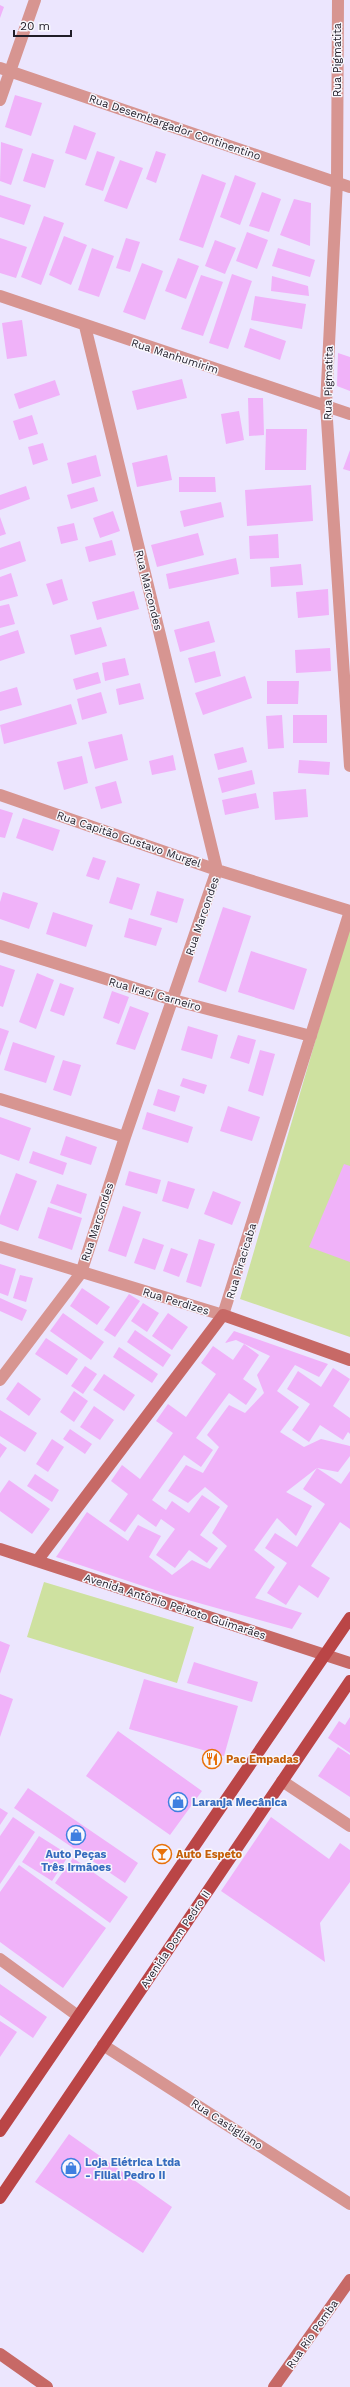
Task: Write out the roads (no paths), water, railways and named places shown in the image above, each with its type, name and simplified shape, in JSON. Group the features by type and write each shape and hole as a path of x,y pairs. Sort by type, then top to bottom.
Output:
{"main road":[{"path":"0,2131 350,1618"},
{"name":"Avenida Dom Pedro II","path":"0,2198 350,1681"}],"street":[{"path":"0,100 5,70 35,0"},
{"name":"Rua Pigmatita","path":"338,0 337,182 326,406 350,766"},
{"name":"Rua Desembargador Continentino","path":"5,70 350,187"},
{"name":"Rua Manhumirim","path":"0,296 85,326 350,414"},
{"name":"Rua Marcondes","path":"0,1380 81,1273 125,1138 217,870 85,326"},
{"name":"Rua Capitão Gustavo Murgel","path":"0,795 217,870 350,911"},
{"name":"Rua Piracicaba","path":"36,1562 224,1315 350,911"},
{"name":"Rua Irací Carneiro","path":"0,946 173,1000 311,1036"},
{"path":"0,1099 125,1138"},
{"name":"Rua Perdizes","path":"0,1247 81,1273 224,1315 350,1360"},
{"name":"Avenida Antônio Peixoto Guimarães","path":"0,1549 36,1562 326,1653 350,1663"},
{"path":"282,1781 350,1826"},
{"path":"0,1959 78,2016"},
{"name":"Rua Castigliano","path":"103,2045 350,2204"},
{"name":"Rua Rio Pomba","path":"274,2387 350,2280"},
{"path":"0,2354 47,2387"}],"place":[{"name":"Pac Empadas","path":"212,1759"},
{"name":"Laranja Mecânica","path":"178,1802"},
{"name":"Auto Peças Três Irmãoes","path":"76,1835"},
{"name":"Auto Espeto","path":"162,1854"},
{"name":"Loja Elétrica Ltda - Filial Pedro II","path":"71,2168"}]}
